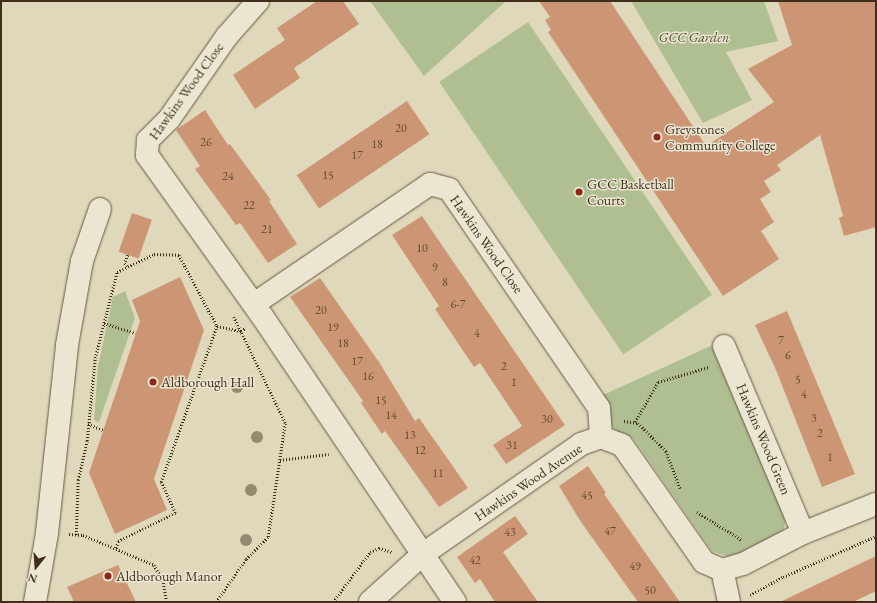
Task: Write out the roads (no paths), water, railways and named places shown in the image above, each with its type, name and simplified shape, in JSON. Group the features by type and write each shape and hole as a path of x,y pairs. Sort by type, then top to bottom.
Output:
{"street":[{"name":"Hawkins Wood Close","path":"258,1 227,36 169,119 148,140 147,155 254,304 353,451 417,559 455,602"},
{"name":"Hawkins Wood Close","path":"254,304 430,184 449,189 599,408 601,437"},
{"path":"35,602 47,533 68,345 82,260 100,210"},
{"name":"Hawkins Wood Green","path":"725,350 803,533"},
{"path":"601,437 622,445 704,562 723,575 738,599"},
{"name":"Hawkins Wood Avenue","path":"370,602 417,559 581,444 601,437"},
{"path":"723,575 803,533 876,504"}],"place":[{"name":"Greystones Community College","path":"657,137"},
{"name":"GCC Basketball Courts","path":"579,192"},
{"name":"Aldborough Hall","path":"153,382"},
{"name":"Aldborough Manor","path":"108,576"}],"park label":[{"name":"GCC Garden","path":"694,37"}]}
